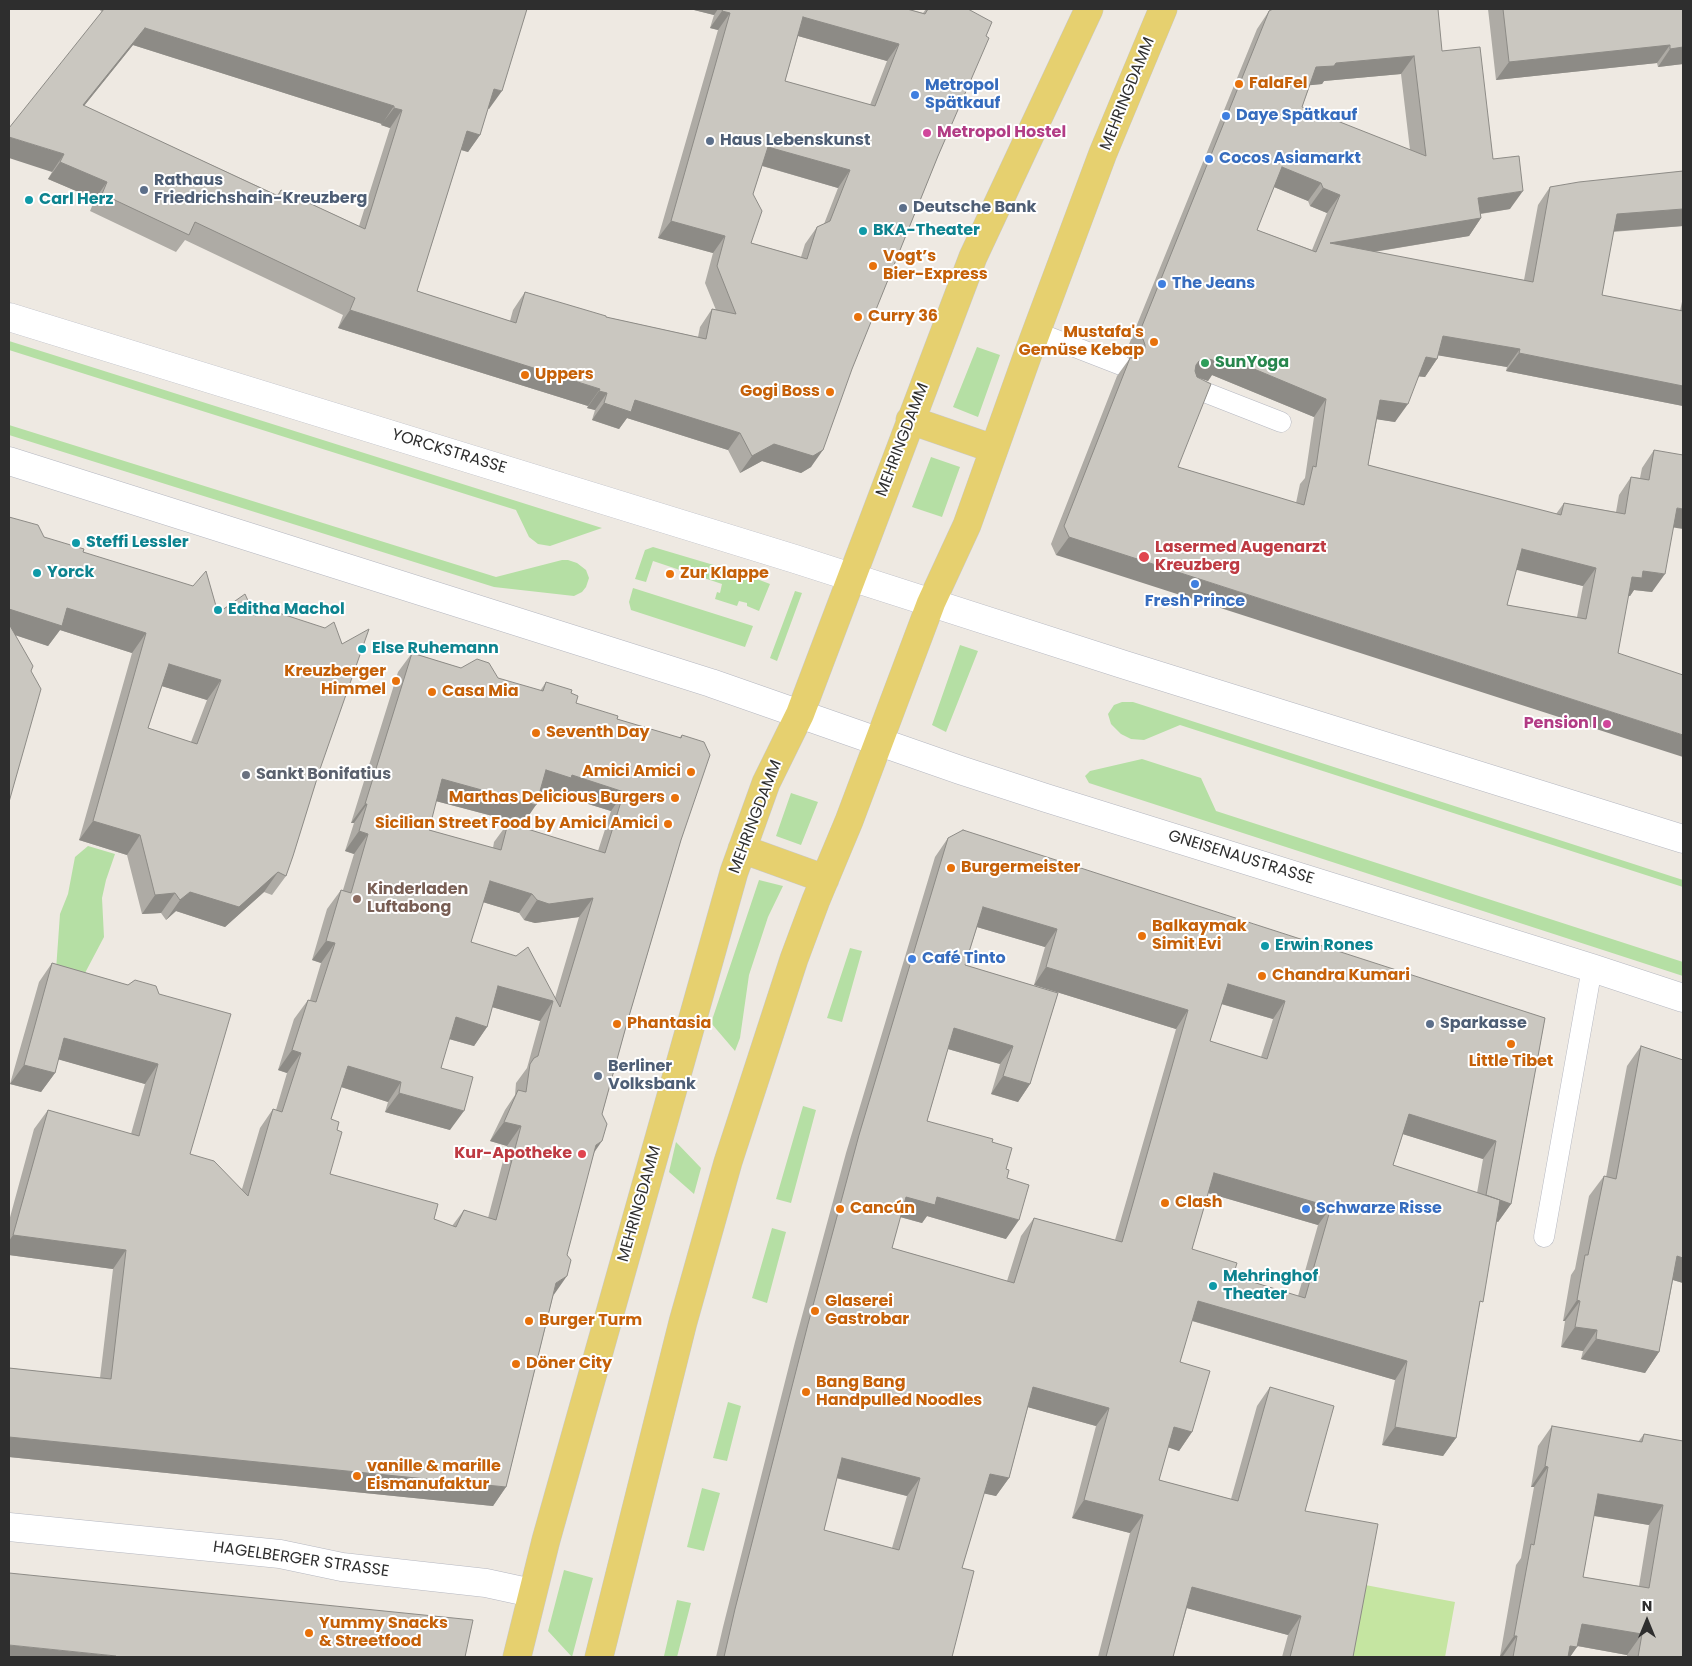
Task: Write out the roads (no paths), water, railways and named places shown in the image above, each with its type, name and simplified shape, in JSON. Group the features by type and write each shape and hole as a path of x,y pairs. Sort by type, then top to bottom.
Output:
{"main road":[{"name":"MEHRINGDAMM","path":"517,1657 546,1540 724,905 742,849 766,782 800,714 973,257 1089,9"},
{"name":"MEHRINGDAMM","path":"599,1657 683,1322 728,1162 785,985 932,603 968,525 1036,332 1103,153 1163,9"},
{"name":"YORCKSTRASSE","path":"9,317 932,603"},
{"path":"910,420 994,449"},
{"path":"9,461 711,682 800,714"},
{"path":"932,603 1683,839"},
{"name":"GNEISENAUSTRASSE","path":"800,714 1046,798 1683,998"},
{"path":"742,849 825,879"},
{"name":"HAGELBERGER STRASSE","path":"9,1527 280,1554 342,1568 486,1583 532,1594"}],"lane":[{"path":"1036,332 1121,365"},
{"path":"1194,388 1281,422"},
{"path":"1544,1237 1592,968"}],"place":[{"name":"FalaFel","path":"1239,84"},
{"name":"Metropol Spätkauf","path":"915,95"},
{"name":"Daye Spätkauf","path":"1226,116"},
{"name":"Metropol Hostel","path":"927,133"},
{"name":"Haus Lebenskunst","path":"710,141"},
{"name":"Cocos Asiamarkt","path":"1209,159"},
{"name":"Rathaus Friedrichshain-Kreuzberg","path":"144,190"},
{"name":"Carl Herz","path":"29,200"},
{"name":"Deutsche Bank","path":"903,208"},
{"name":"BKA-Theater","path":"863,231"},
{"name":"Vogt’s Bier-Express","path":"873,266"},
{"name":"The Jeans","path":"1162,284"},
{"name":"Curry 36","path":"858,317"},
{"name":"Mustafa's Gemüse Kebap","path":"1154,342"},
{"name":"SunYoga","path":"1205,363"},
{"name":"Uppers","path":"525,375"},
{"name":"Gogi Boss","path":"830,392"},
{"name":"Steffi Lessler","path":"76,543"},
{"name":"Lasermed Augenarzt Kreuzberg","path":"1144,557"},
{"name":"Yorck","path":"37,573"},
{"name":"Zur Klappe","path":"670,574"},
{"name":"Fresh Prince","path":"1195,584"},
{"name":"Editha Machol","path":"218,610"},
{"name":"Else Ruhemann","path":"362,649"},
{"name":"Kreuzberger Himmel","path":"396,681"},
{"name":"Casa Mia","path":"432,692"},
{"name":"Pension I","path":"1607,724"},
{"name":"Seventh Day","path":"536,733"},
{"name":"Amici Amici","path":"691,772"},
{"name":"Sankt Bonifatius","path":"246,775"},
{"name":"Marthas Delicious Burgers","path":"675,798"},
{"name":"Sicilian Street Food by Amici Amici","path":"668,824"},
{"name":"Burgermeister","path":"951,868"},
{"name":"Kinderladen Luftabong","path":"357,899"},
{"name":"Balkaymak Simit Evi","path":"1142,936"},
{"name":"Erwin Rones","path":"1265,946"},
{"name":"Café Tinto","path":"912,959"},
{"name":"Chandra Kumari","path":"1262,976"},
{"name":"Phantasia","path":"617,1024"},
{"name":"Sparkasse","path":"1430,1024"},
{"name":"Little Tibet","path":"1511,1044"},
{"name":"Berliner Volksbank","path":"598,1076"},
{"name":"Kur-Apotheke","path":"582,1154"},
{"name":"Clash","path":"1165,1203"},
{"name":"Cancún","path":"840,1209"},
{"name":"Schwarze Risse","path":"1306,1209"},
{"name":"Mehringhof Theater","path":"1213,1286"},
{"name":"Glaserei Gastrobar","path":"815,1311"},
{"name":"Burger Turm","path":"529,1321"},
{"name":"Döner City","path":"516,1364"},
{"name":"Bang Bang Handpulled Noodles","path":"806,1392"},
{"name":"vanille & marille Eismanufaktur","path":"357,1476"},
{"name":"Yummy Snacks & Streetfood","path":"309,1633"}]}
